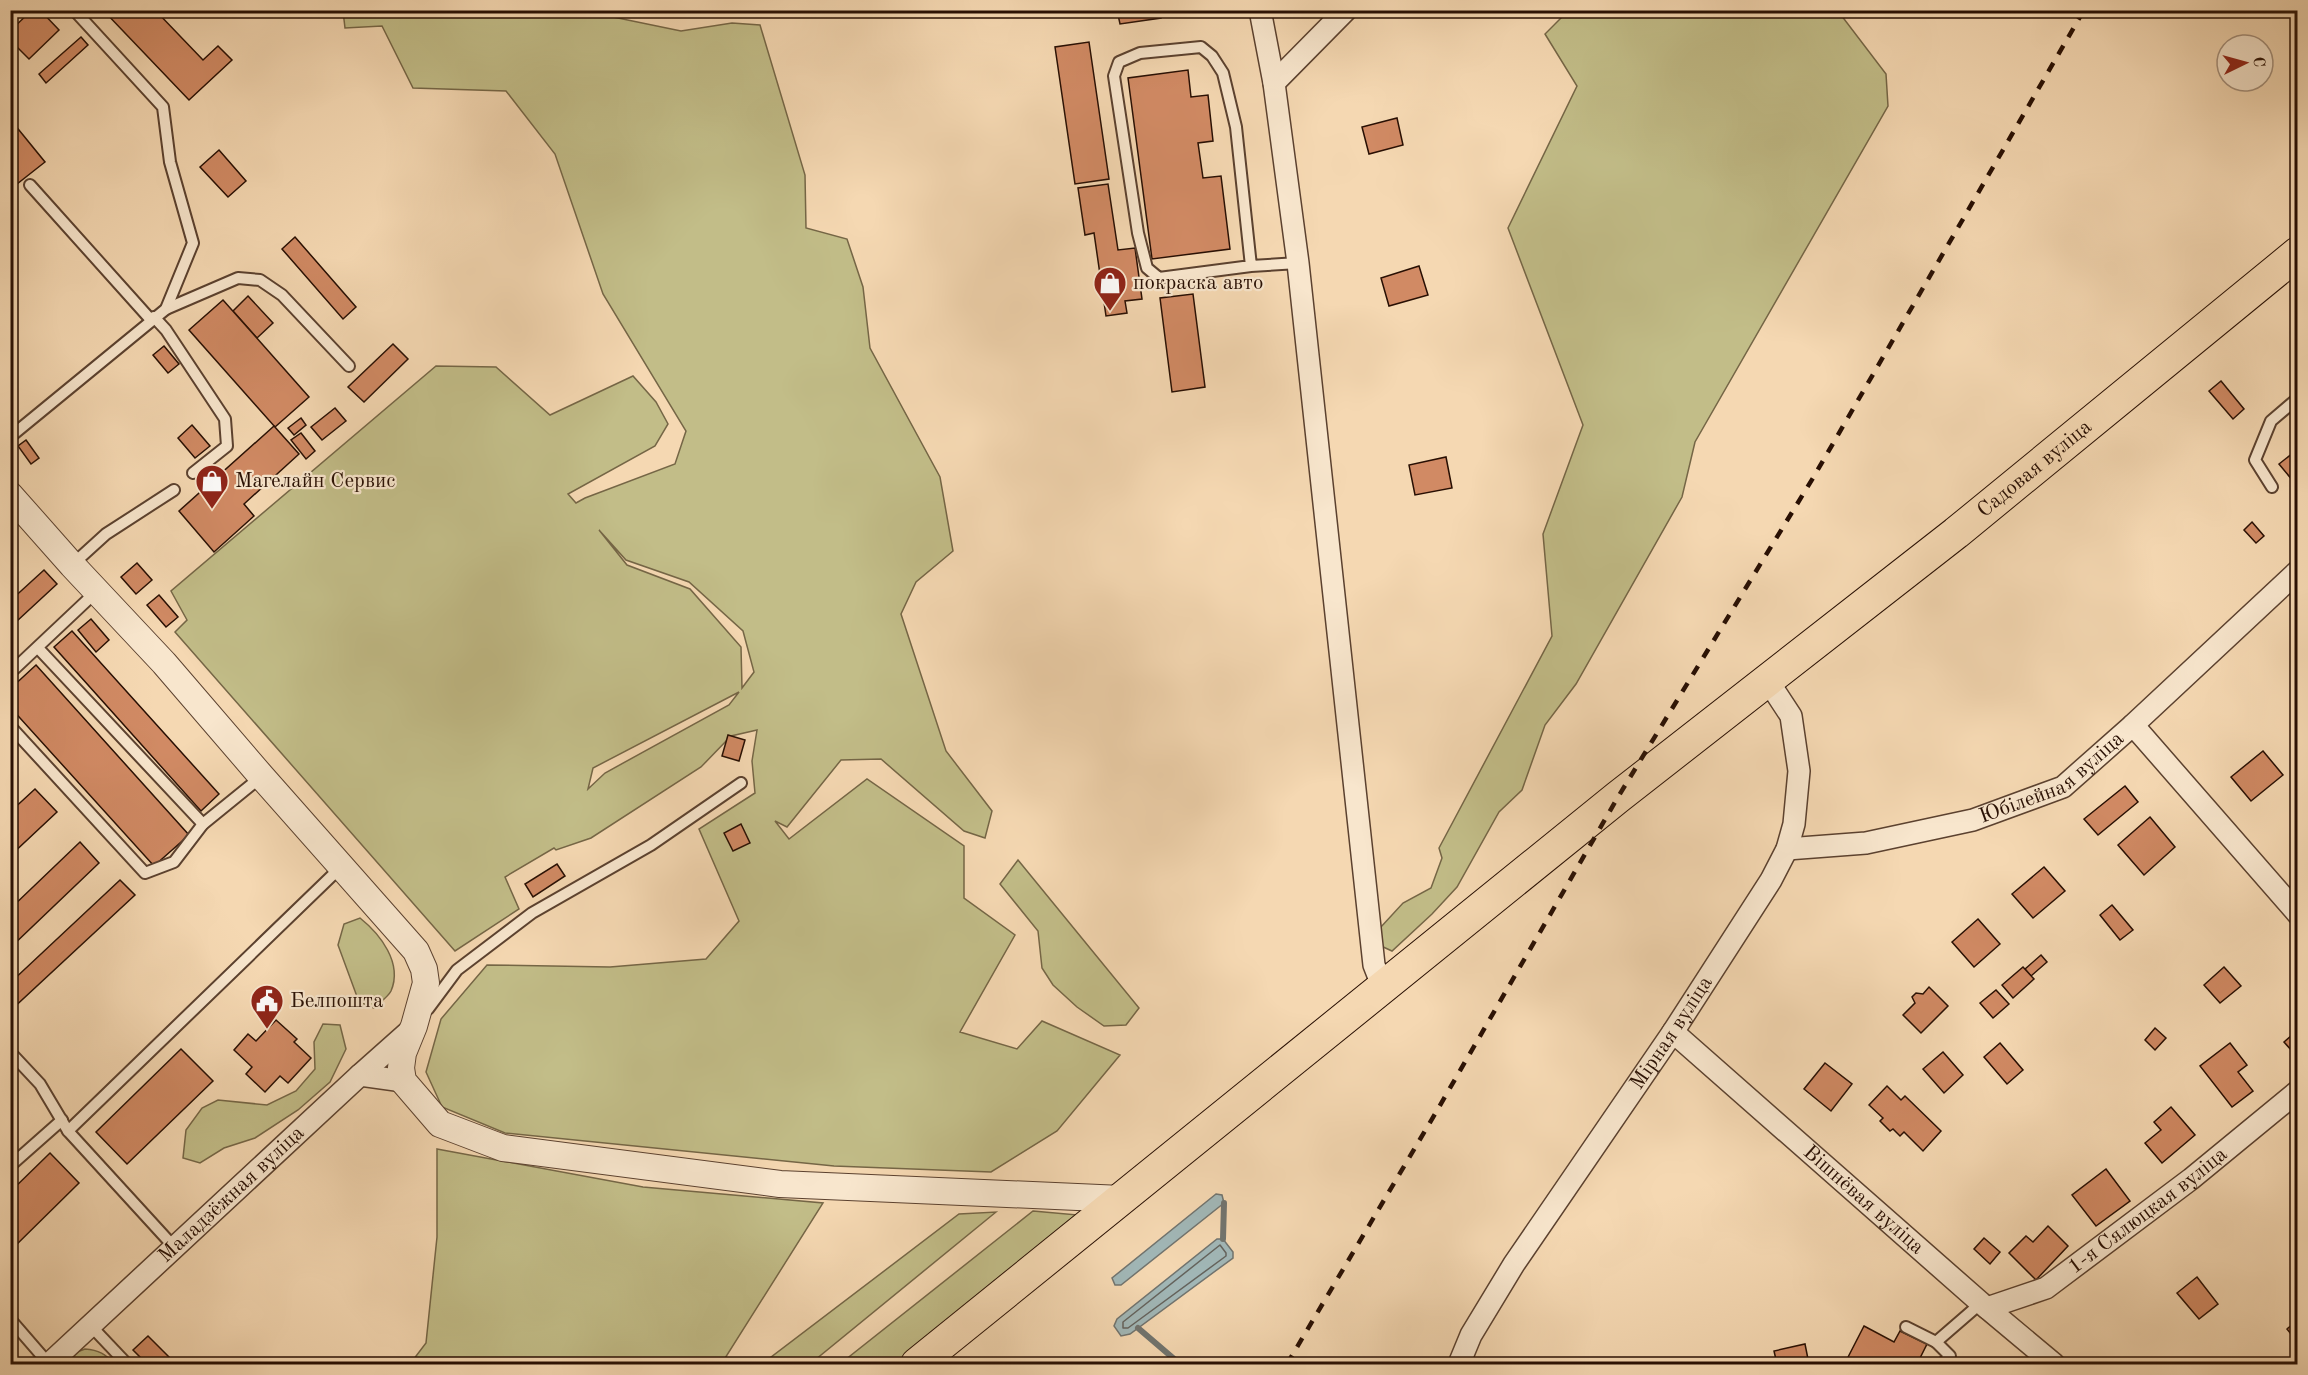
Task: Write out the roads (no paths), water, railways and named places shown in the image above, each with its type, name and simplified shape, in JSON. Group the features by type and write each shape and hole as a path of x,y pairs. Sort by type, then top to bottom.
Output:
{"main road":[{"name":"Садовая вуліца","path":"917,1365 1618,796 1956,533 2298,253"}],"street":[{"path":"1260,10 1274,82 1298,263 1374,965 1383,988"},
{"path":"1274,82 1346,10"},
{"path":"10,495 164,663 416,951 424,969 426,983 414,1026 403,1053 401,1068 403,1081 440,1124 503,1148 780,1184 1122,1199"},
{"path":"2133,725 2298,571"},
{"name":"Мірная вуліца","path":"1459,1365 1471,1335 1514,1264 1673,1032 1772,880 1787,849 1794,824 1799,771 1791,716 1768,681"},
{"name":"Юбілейная вуліца","path":"1787,849 1866,843 1973,820 2063,788 2133,725 2298,914"},
{"name":"Маладзёжная вуліца","path":"49,1364 414,1026"},
{"name":"Вішнёвая вуліца","path":"1673,1032 2054,1365"},
{"path":"360,1074 403,1081"},
{"name":"1-я Сялюцкая вуліца","path":"1984,1305 2046,1288 2191,1179 2298,1091"}],"lane":[{"path":"74,10 163,107 170,162 193,243 166,309"},
{"path":"1251,266 1236,127 1223,73 1218,64 1201,47 1140,53 1119,62 1114,76 1138,233 1148,268 1159,278 1251,266 1298,263"},
{"path":"30,185 152,318 166,330 225,419 227,446 193,473"},
{"path":"10,437 152,318 166,309 238,278 260,280 282,296 349,366"},
{"path":"2272,488 2255,460 2271,421 2298,398"},
{"path":"72,565 106,534 174,490"},
{"path":"10,673 97,591"},
{"path":"38,648 203,824"},
{"path":"10,726 145,873 174,862 203,824 262,777"},
{"path":"414,1026 457,970 532,913 651,845 741,783"},
{"path":"68,1131 342,866"},
{"path":"10,1052 40,1084 68,1131 175,1248"},
{"path":"10,1166 62,1120"},
{"path":"1936,1342 1984,1305"},
{"path":"10,1320 49,1364"},
{"path":"91,1326 128,1365"},
{"path":"1906,1327 1936,1342 1950,1356 1942,1365"}],"water":[{"path":"1216,1194 1222,1195 1224,1203 1121,1285 1115,1285 1112,1278"},
{"path":"1217,1239 1223,1239 1233,1252 1233,1258 1130,1334 1121,1336 1114,1326 1117,1319"}],"waterway":[{"path":"1223,1239 1224,1203"},
{"path":"1138,1328 1180,1364"}],"railway":[{"path":"1287,1364 1618,797 1813,478 2084,10"}],"place":[{"name":"покраска авто","path":"1110,312"},
{"name":"Магелайн Сервис","path":"212,510"},
{"name":"Белпошта","path":"267,1030"}]}
